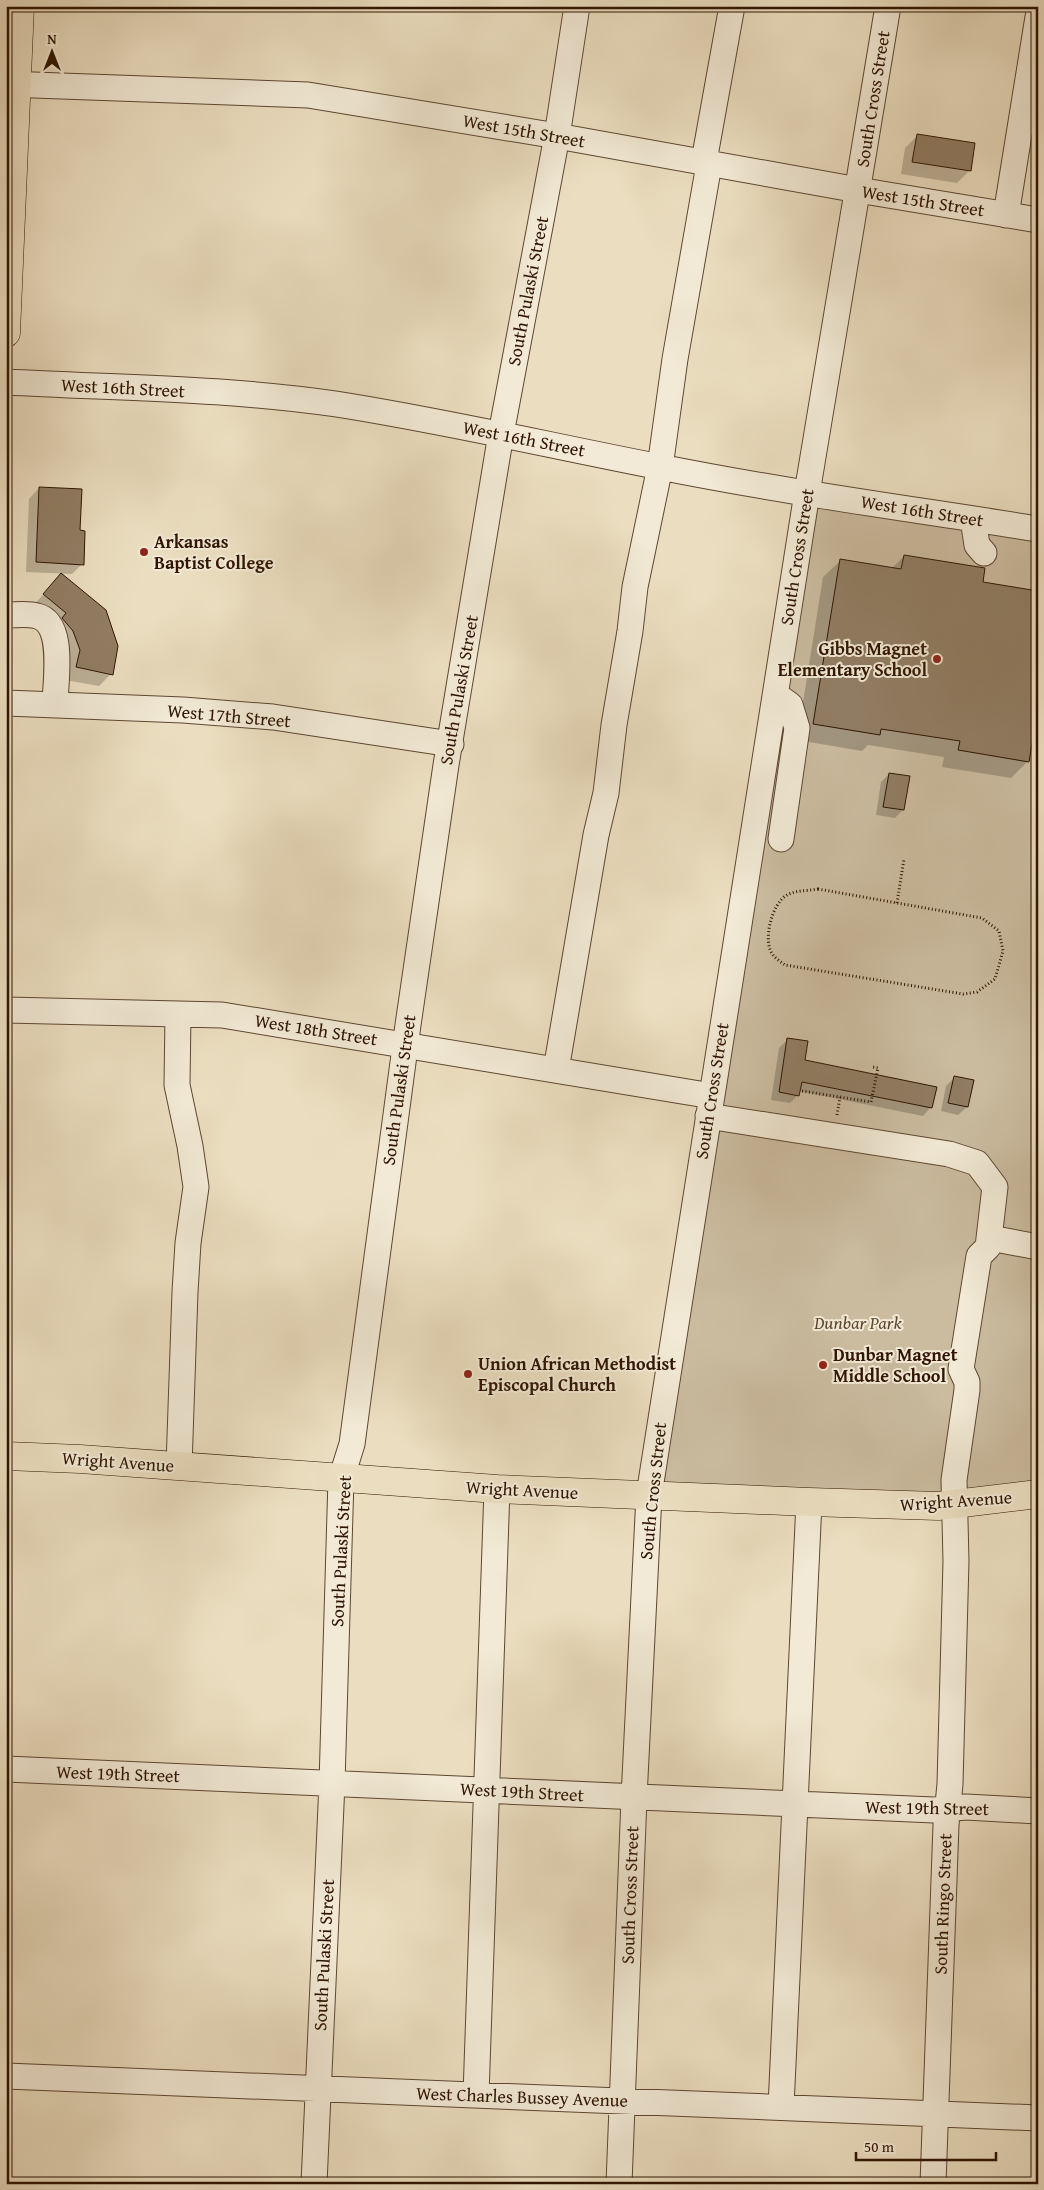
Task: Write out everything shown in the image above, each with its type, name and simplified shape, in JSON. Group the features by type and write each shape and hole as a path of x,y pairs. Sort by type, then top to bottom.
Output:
{"main road":[{"path":"6,333 12,84 20,6"},
{"name":"Wright Avenue","path":"6,1456 179,1466 496,1489 809,1502 921,1506 1038,1494"}],"street":[{"name":"South Pulaski Street","path":"314,2184 332,1783 341,1479 352,1444 405,1045 446,765 501,434 557,136 577,6"},
{"path":"556,1070 596,835 606,793 614,725 630,631 635,588 660,467 675,359 707,176 706,150 732,6"},
{"name":"South Cross Street","path":"619,2184 634,1798 649,1496 807,493 888,6"},
{"path":"1006,215 1038,17"},
{"name":"West 15th Street","path":"12,84 308,95 557,136 1038,220"},
{"name":"West 16th Street","path":"6,382 278,397 336,404 501,434 660,467 807,493 1038,529"},
{"path":"973,519 977,545 984,552"},
{"path":"6,615 39,616 48,624 54,636 58,658 54,705"},
{"path":"753,835 788,840 797,728 790,704 776,695"},
{"name":"West 17th Street","path":"6,703 183,710 273,717 451,744"},
{"name":"West 18th Street","path":"6,1010 222,1015 556,1070 710,1106 949,1154 977,1164 995,1187 989,1242"},
{"path":"178,1014 177,1086 190,1146 196,1187 188,1243 185,1292 179,1466"},
{"path":"989,1242 1038,1247"},
{"name":"South Ringo Street","path":"932,2184 956,1571 953,1504 954,1480 967,1382 961,1369 979,1256 989,1242"},
{"path":"476,2095 488,1790 496,1489"},
{"path":"781,2107 809,1502"},
{"name":"West 19th Street","path":"6,1769 934,1810 966,1807 1038,1810"},
{"name":"West Charles Bussey Avenue","path":"6,2076 1038,2118"}],"path":[{"path":"897,903 904,859"},
{"path":"818,889 897,903 982,918 999,931 1004,951 995,979 977,992 963,994 785,965 772,954 768,938 772,913 780,900 787,895 818,889"},
{"path":"802,1091 871,1102 878,1068 873,1067"}],"green space":[{"name":"Dunbar Park","path":"807,493 1038,530 1038,1492 649,1495"}],"building":[{"path":"917,134 975,143 971,171 912,162"},
{"path":"39,487 82,489 80,530 85,531 84,565 36,562"},
{"path":"904,555 985,568 983,582 1038,591 1038,706 1029,762 958,750 960,741 881,729 880,735 813,724 840,559 901,569"},
{"path":"61,573 106,610 118,646 113,675 76,667 80,650 73,631 62,618 66,613 43,594"},
{"path":"889,773 910,776 904,810 883,807"},
{"path":"787,1038 808,1041 805,1060 937,1087 932,1108 802,1082 799,1096 779,1092"},
{"path":"954,1076 974,1080 968,1107 948,1103"}],"place":[{"name":"Arkansas Baptist College","path":"144,552"},
{"name":"Gibbs Magnet Elementary School","path":"937,659"},
{"name":"Dunbar Magnet Middle School","path":"823,1365"},
{"name":"Union African Methodist Episcopal Church","path":"468,1374"}]}
